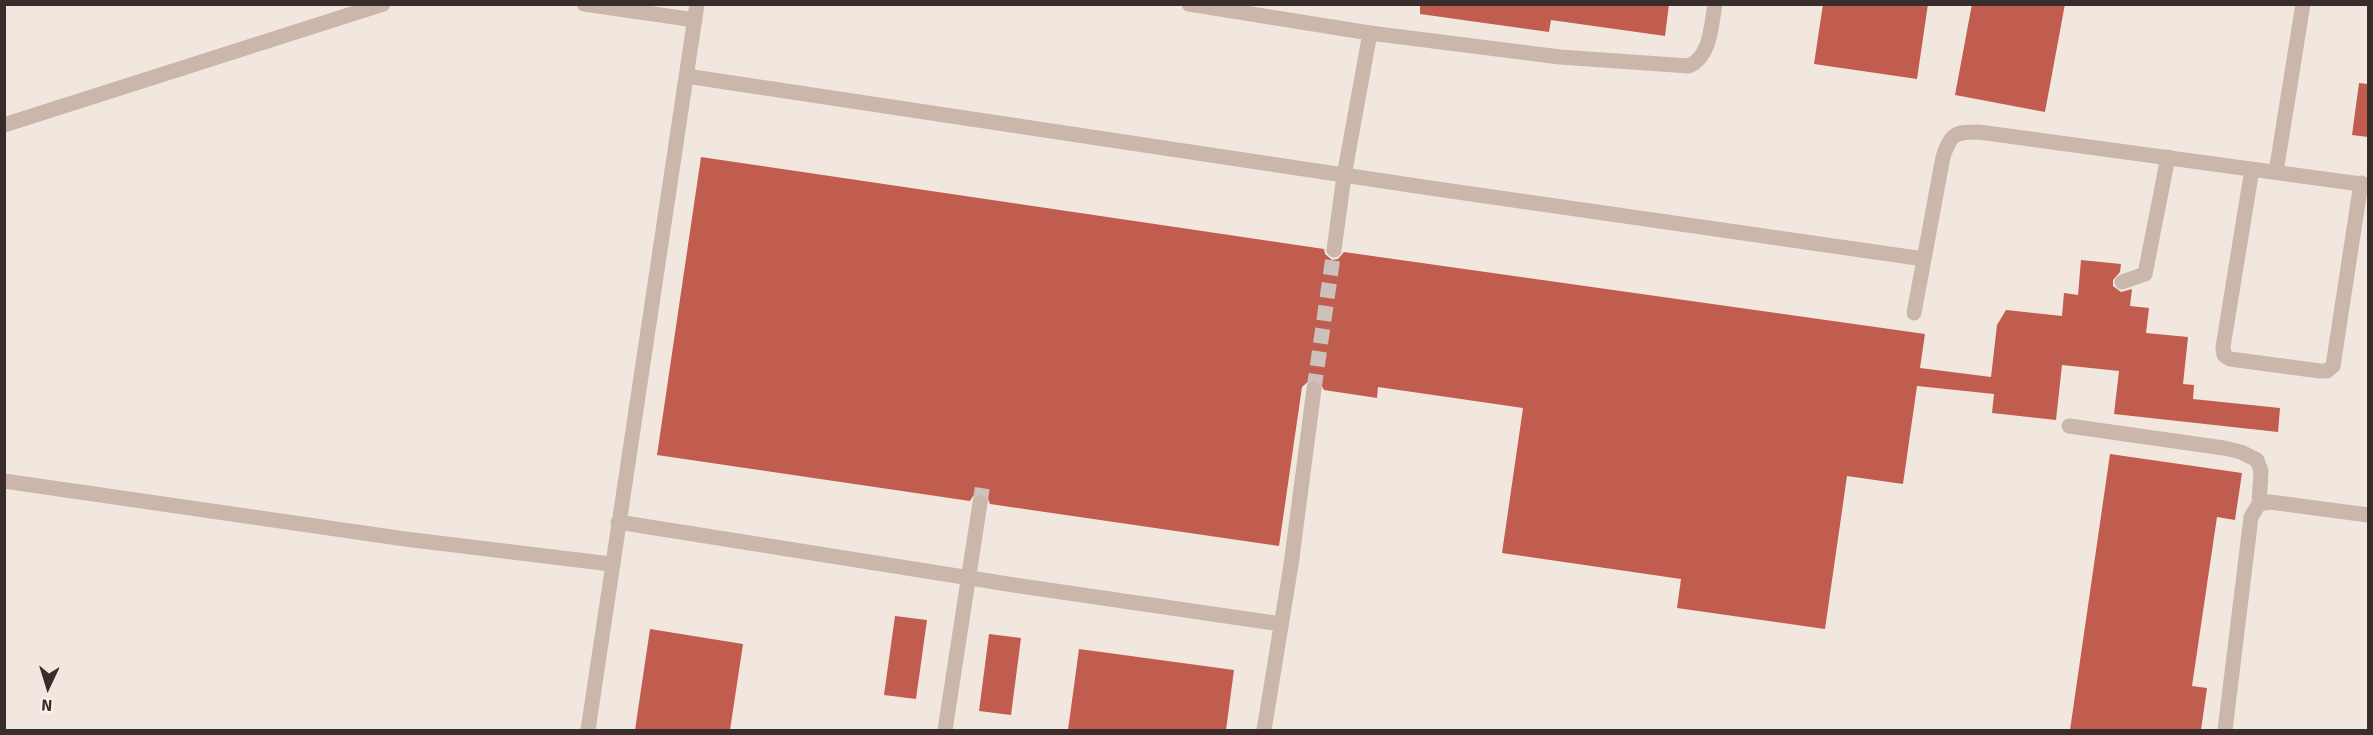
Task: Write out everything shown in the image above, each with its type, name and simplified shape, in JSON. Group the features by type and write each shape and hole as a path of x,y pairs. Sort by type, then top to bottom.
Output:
{"lane":[{"path":"4,125 383,4"},
{"path":"584,4 696,12 611,564 588,730"},
{"path":"1189,4 1370,33 1560,57 1689,66 1698,62 1704,53 1715,4"},
{"path":"2276,172 2303,4"},
{"path":"1334,250 1344,176 1370,33"},
{"path":"686,76 1344,176 1924,259"},
{"path":"1914,313 1943,157 1949,140 1958,132 1979,132 2365,184 2333,366 2327,371 2230,359 2224,355 2223,347 2252,169"},
{"path":"2122,282 2145,274 2168,157"},
{"path":"1264,730 1314,389"},
{"path":"2069,426 2241,452 2257,460 2261,471 2259,504 2251,517 2224,730"},
{"path":"4,481 405,539 611,564"},
{"path":"2259,504 2270,502 2368,515"},
{"path":"945,730 980,503"},
{"path":"618,522 969,578 1281,624"}],"building":[{"path":"1420,4 1669,4 1665,36 1551,20 1549,32 1420,14"},
{"path":"1823,4 1928,4 1917,79 1814,64"},
{"path":"1972,4 2065,4 2045,112 1955,95"},
{"path":"2359,83 2368,84 2368,137 2352,135"},
{"path":"701,157 1324,249 1325,254 1332,260 1338,259 1344,252 1925,334 1920,368 1991,377 1997,325 2006,310 2062,316 2064,293 2078,295 2081,260 2121,264 2120,272 2113,280 2113,286 2121,292 2132,289 2130,306 2149,308 2146,333 2188,337 2183,384 2194,385 2193,399 2280,408 2278,432 2114,414 2119,371 2062,365 2056,420 1992,413 1994,394 1917,386 1903,484 1847,476 1825,629 1677,608 1681,579 1502,553 1523,408 1378,387 1377,398 1324,390 1319,381 1310,380 1302,387 1279,546 990,504 987,496 981,493 973,496 970,501 657,455"},
{"path":"2110,454 2242,473 2235,520 2217,517 2192,686 2207,688 2201,730 2070,730"},
{"path":"895,616 927,620 916,699 884,695"},
{"path":"650,629 743,644 730,730 635,730"},
{"path":"989,634 1021,638 1011,715 979,711"},
{"path":"1079,649 1234,670 1226,730 1068,730"}],"tunnel":[{"path":"1314,389 1334,250"},
{"path":"980,503 983,483"}]}
